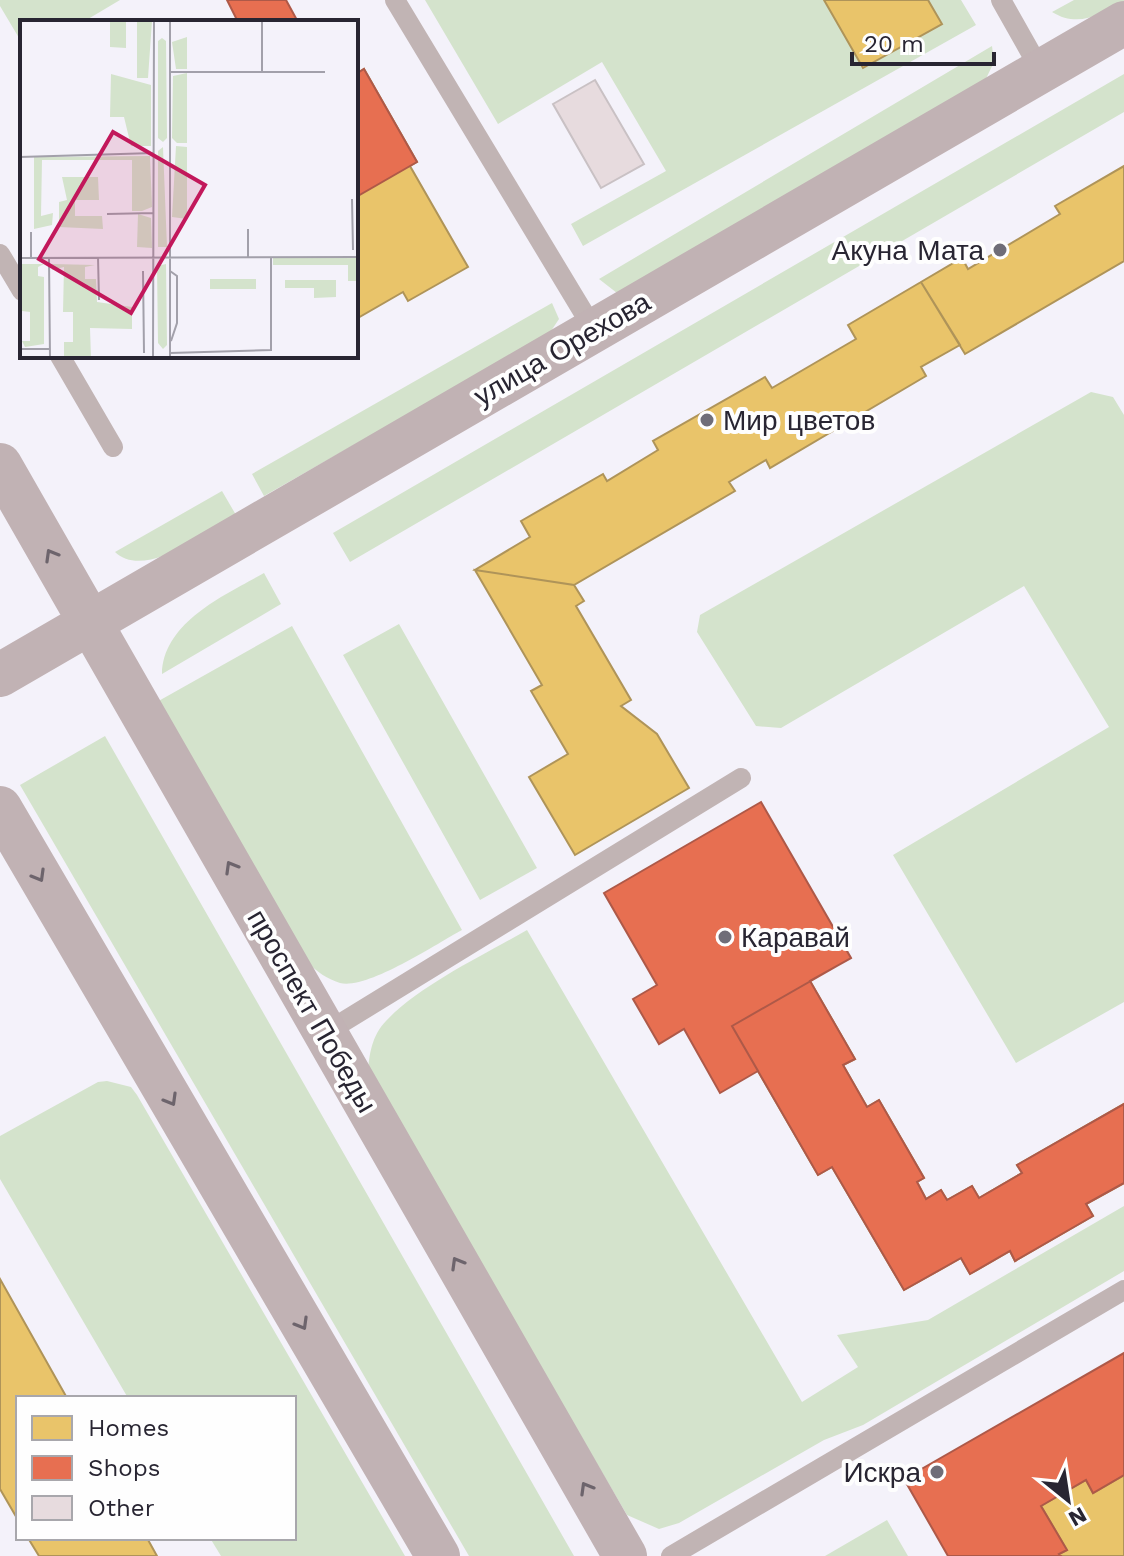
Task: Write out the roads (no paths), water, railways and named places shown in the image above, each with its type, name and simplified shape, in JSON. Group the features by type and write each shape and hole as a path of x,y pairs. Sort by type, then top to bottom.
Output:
{"main road":[{"name":"улица Орехова","path":"0,675 1124,23"},
{"name":"проспект Победы","path":"0,465 625,1556"},
{"path":"0,808 438,1556"}],"lane":[{"path":"395,0 594,330"},
{"path":"1001,0 1041,71"},
{"path":"0,254 20,288"},
{"path":"61,358 113,447"},
{"path":"325,1033 741,778"},
{"path":"671,1556 1124,1290"}],"place":[{"name":"Акуна Мата","path":"1000,250"},
{"name":"Мир цветов","path":"707,420"},
{"name":"Каравай","path":"725,937"},
{"name":"Искра","path":"937,1472"}]}
